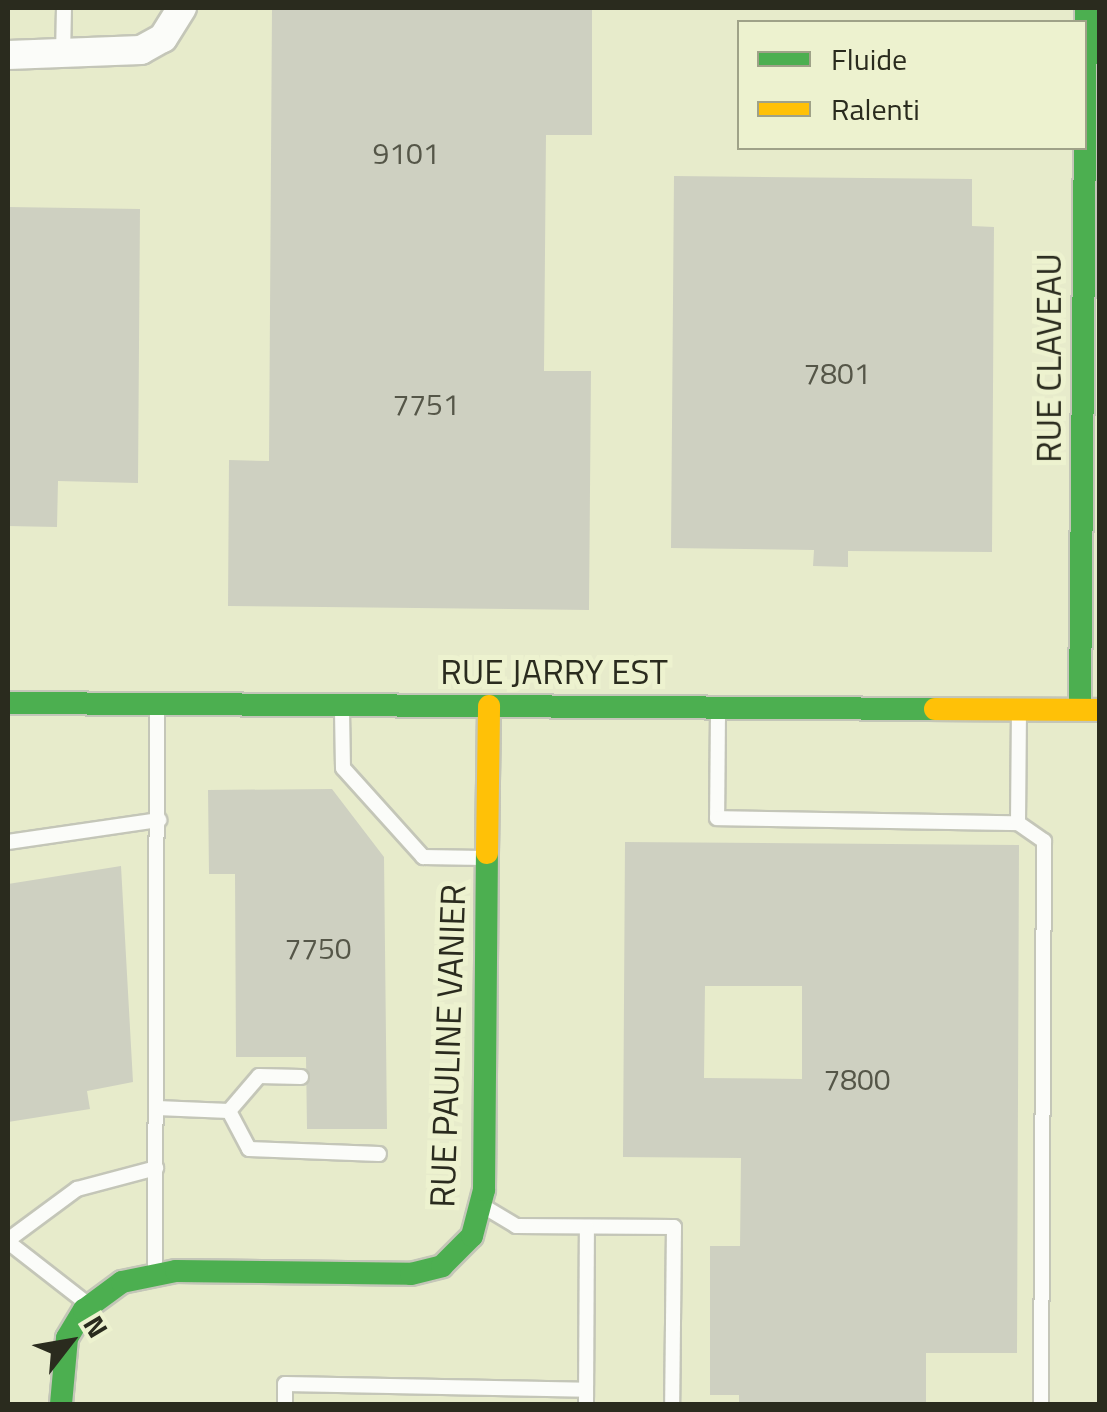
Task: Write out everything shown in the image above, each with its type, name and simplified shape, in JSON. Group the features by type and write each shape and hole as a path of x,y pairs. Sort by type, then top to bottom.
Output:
{"street":[{"path":"8,55 141,50 162,38 182,8"},
{"name":"RUE CLAVEAU","path":"1087,150 1090,710"},
{"name":"RUE JARRY EST","path":"8,702 1090,710"},
{"name":"RUE PAULINE VANIER","path":"62,1404 62,1357 90,1306 122,1282 155,1273 428,1270 462,1248 482,1205 489,706"}],"lane":[{"path":"63,54 64,8"},
{"path":"155,1273 157,704"},
{"path":"342,705 342,768 424,857 487,858"},
{"path":"718,706 717,818 1018,822 1044,841 1040,1404"},
{"path":"1018,822 1019,709"},
{"path":"8,842 159,820"},
{"path":"230,1110 259,1076 300,1077"},
{"path":"156,1108 230,1110"},
{"path":"230,1110 249,1149 379,1154"},
{"path":"90,1306 8,1240 76,1190 156,1168"},
{"path":"482,1205 516,1226 674,1227 672,1404"},
{"path":"285,1404 285,1384 586,1398 586,1227"}],"shaded area":[{"path":"8,8 1099,8 1099,1404 8,1404"}],"building":[{"path":"272,8 592,8 592,135 546,135 544,371 591,371 589,610 228,606 229,460 269,461"},
{"path":"674,176 972,179 972,226 994,227 992,552 848,551 848,567 813,566 814,550 671,548"},
{"path":"8,207 140,209 138,483 58,481 57,527 8,526"},
{"path":"332,789 384,857 387,1129 307,1129 306,1057 236,1057 235,874 209,874 208,790"},
{"path":"625,842 1019,845 1017,1353 926,1353 926,1404 739,1404 739,1395 710,1395 710,1246 740,1246 741,1158 623,1157","holes":["705,986 802,986 802,1079 704,1078"]},
{"path":"121,866 133,1082 87,1091 90,1109 8,1122 8,884"}],"traffic: fast":[{"path":"1086,8 1086,20"},
{"path":"1080,709 1085,150"},
{"path":"8,703 935,709"},
{"path":"61,1404 67,1338 84,1310 122,1282 176,1271 411,1274 442,1266 472,1236 484,1190 487,853"}],"traffic: slow":[{"path":"487,853 489,706"},
{"path":"935,709 1100,710"}]}
